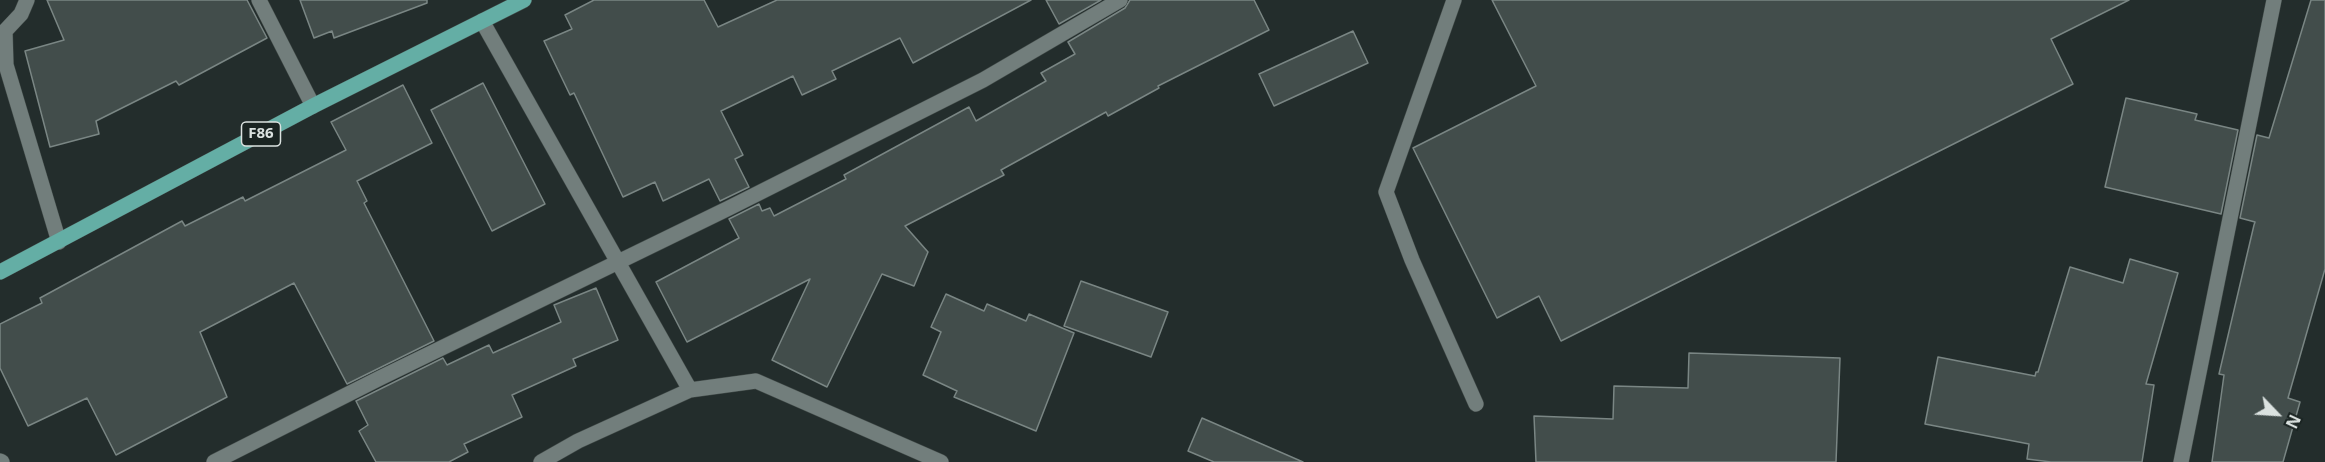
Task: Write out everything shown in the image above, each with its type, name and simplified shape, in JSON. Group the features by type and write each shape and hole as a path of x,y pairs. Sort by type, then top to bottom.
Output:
{"main road":[{"name":"F86","path":"0,272 313,106 524,0"}],"street":[{"path":"27,0 21,14 5,31 6,65 59,242"},
{"path":"259,0 313,106"},
{"path":"214,462 982,80 1120,0"},
{"path":"1454,0 1386,192 1412,260 1476,404"},
{"path":"2181,462 2274,0"},
{"path":"482,21 690,390"},
{"path":"541,462 578,441 690,390 756,381 941,462"}],"building":[{"path":"47,0 247,0 267,38 179,85 176,81 96,121 99,134 50,147 25,51 64,40"},
{"path":"300,0 427,0 427,3 334,38 332,31 314,38"},
{"path":"594,0 704,0 718,27 777,0 1031,0 913,63 900,38 832,71 836,79 802,95 793,76 721,111 743,155 735,159 749,187 720,201 709,179 663,201 655,182 623,197 574,93 570,95 544,41 572,29 565,15"},
{"path":"1046,0 1101,0 1059,24"},
{"path":"1130,0 1254,0 1269,30 1158,86 1159,88 1108,116 1106,112 1001,170 1004,175 905,226 928,252 914,286 882,274 827,387 772,360 810,279 687,342 656,282 739,238 729,219 759,204 762,211 770,208 774,216 846,179 844,175 969,107 976,121 1046,81 1041,73 1075,54 1068,42 1125,8"},
{"path":"1492,0 2129,0 2051,39 2073,84 1561,341 1539,296 1497,318 1413,148 1536,86"},
{"path":"2311,0 2325,0 2325,269 2288,398 2300,402 2283,462 2212,462 2224,375 2219,374 2255,222 2240,218 2257,135 2269,138"},
{"path":"1353,31 1368,63 1274,106 1259,74"},
{"path":"483,83 545,204 492,231 431,110"},
{"path":"403,85 432,143 357,181 367,201 364,203 434,341 347,384 294,283 200,332 227,397 116,455 87,398 28,426 0,368 0,324 42,303 40,298 182,221 185,226 243,197 245,201 346,150 331,122"},
{"path":"2126,98 2197,114 2195,120 2238,130 2221,214 2105,187"},
{"path":"2130,259 2178,273 2146,384 2154,385 2142,462 2051,462 2027,459 2029,444 1925,424 1938,357 2035,376 2070,267 2123,283"},
{"path":"1081,281 1168,312 1151,357 1064,326"},
{"path":"596,288 618,340 573,359 576,366 512,395 522,417 464,444 468,452 449,462 376,462 359,431 368,425 356,401 443,358 447,365 489,345 493,353 561,322 554,305"},
{"path":"946,294 984,311 987,304 1026,321 1029,314 1074,333 1036,431 954,397 957,391 923,375 941,332 931,327"},
{"path":"1689,353 1840,358 1836,462 1536,462 1534,416 1613,419 1614,386 1688,388"},
{"path":"1202,418 1303,462 1214,462 1188,451"}]}
